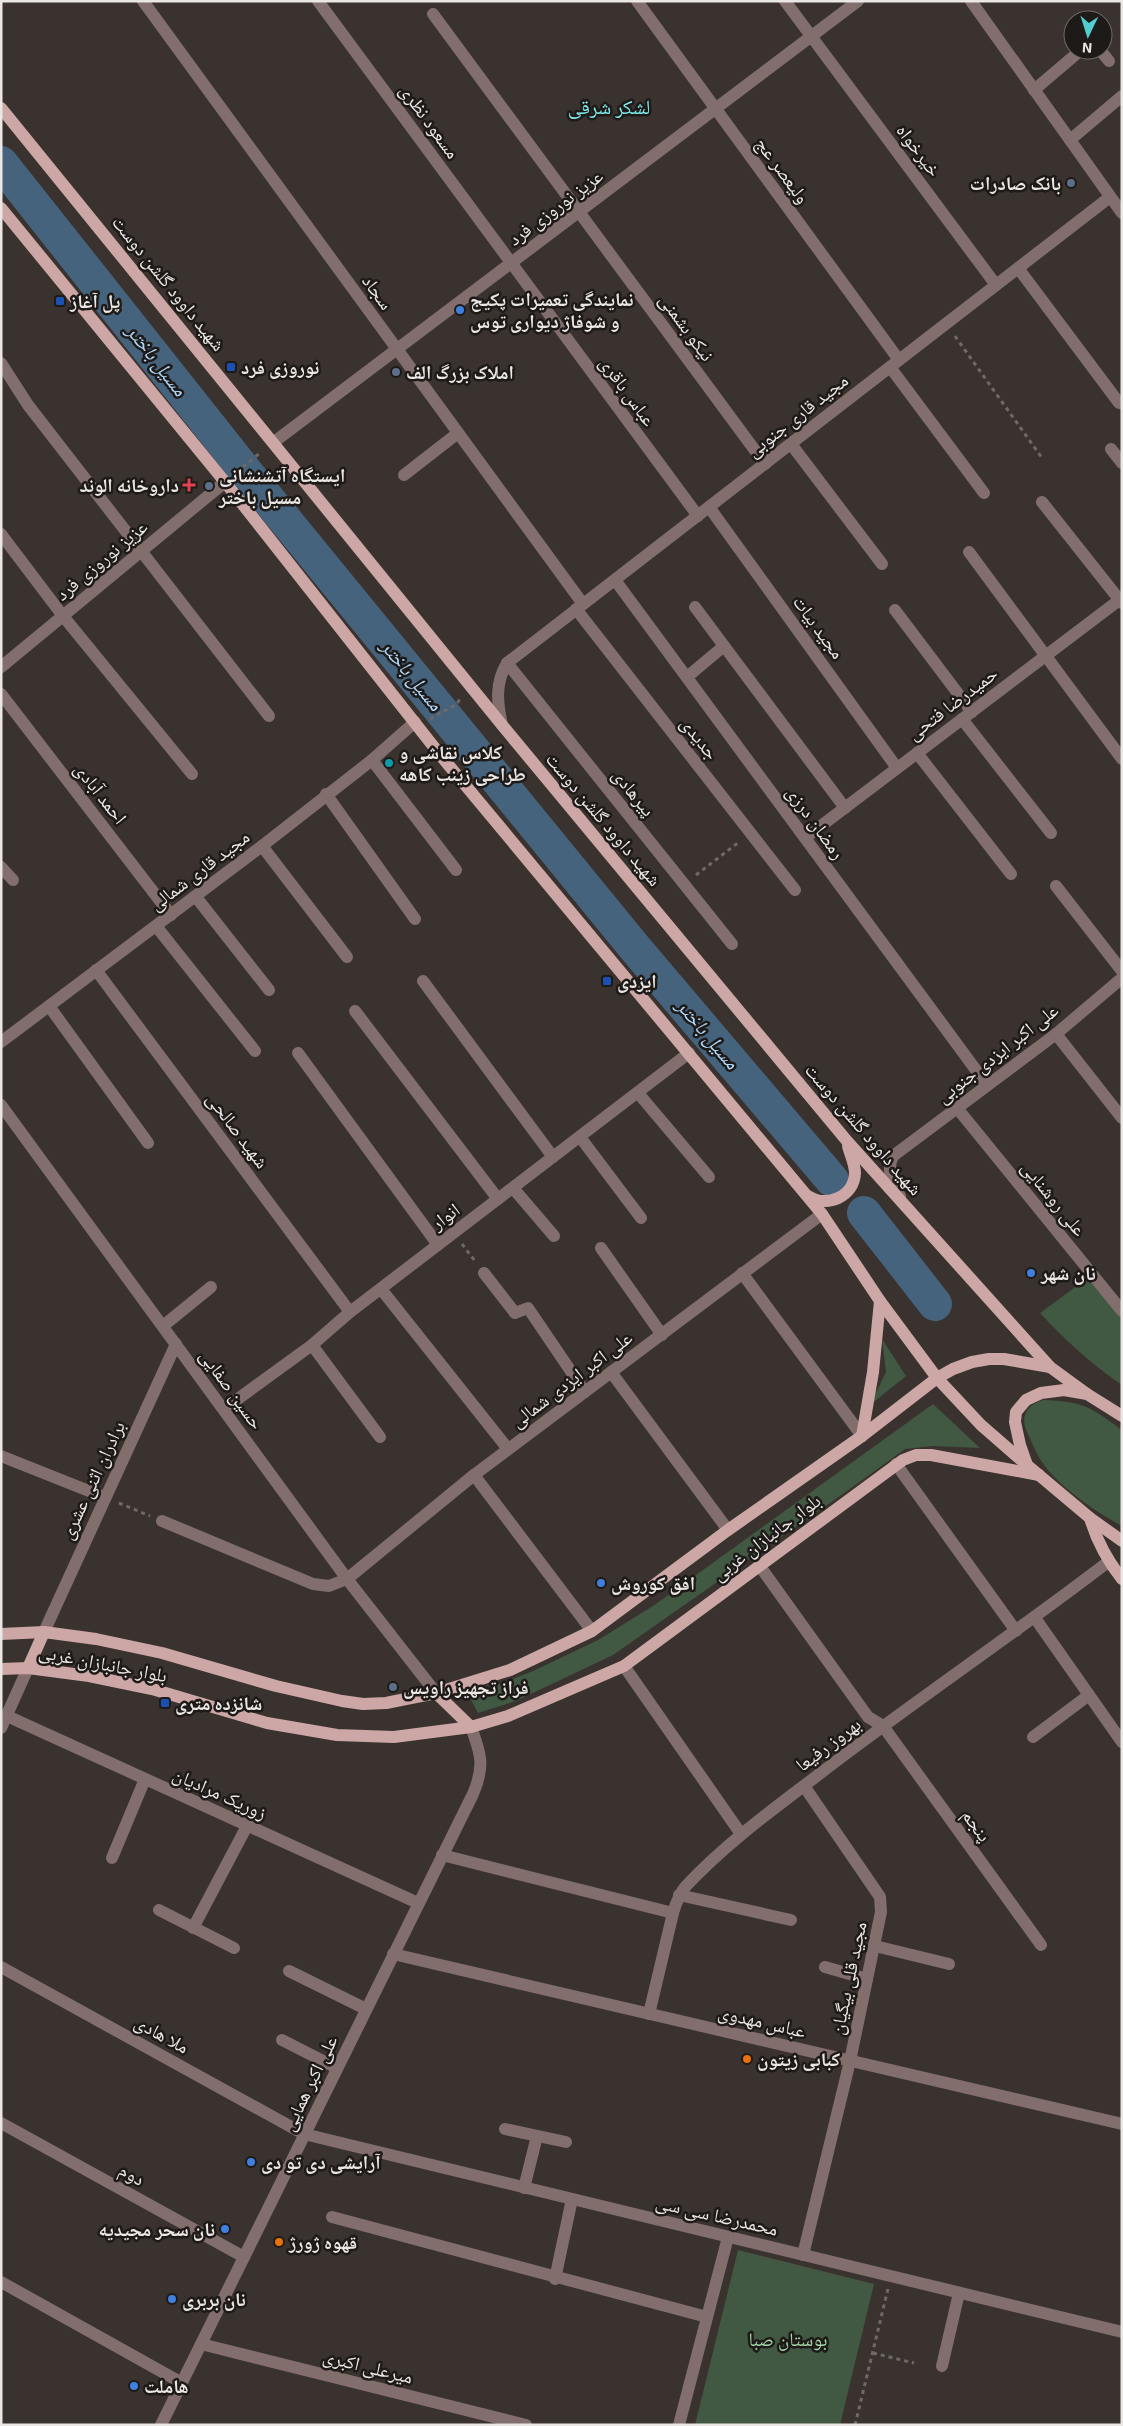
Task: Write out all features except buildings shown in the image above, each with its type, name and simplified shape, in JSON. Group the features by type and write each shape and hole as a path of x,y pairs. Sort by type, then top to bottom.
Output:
{"main road":[{"name":"شهید داوود گلشن دوست","path":"1,108 502,725 847,1142 1050,1367 1087,1394 1120,1414"},
{"path":"1,208 225,482 415,722 822,1214 880,1301 938,1378 981,1424 1027,1465 1090,1518 1122,1541"},
{"path":"802,1191 814,1200 823,1202 842,1196 849,1190 855,1171 847,1142"},
{"path":"862,1436 873,1372 880,1301"},
{"name":"بلوار جانبازان غربی","path":"1,1634 44,1632 96,1638 162,1653 276,1686 363,1704 386,1703 436,1693 510,1670 592,1631 728,1530 862,1436 938,1378 972,1362 989,1359 1004,1359 1050,1367"},
{"path":"1027,1465 1015,1422 1016,1412 1021,1404 1031,1396 1041,1393 1064,1390 1087,1394"},
{"name":"بلوار جانبازان غربی","path":"1,1669 28,1668 89,1676 152,1689 267,1723 337,1735 394,1737 471,1726 508,1716 624,1666 896,1464 916,1455 931,1455 1039,1475"},
{"path":"1090,1518 1096,1537 1108,1562 1122,1579"},
{"path":"28,1668 44,1632"},
{"path":"436,1693 471,1726"}],"street":[{"name":"سجاد","path":"143,1 458,433 580,607"},
{"name":"مسعود نظری","path":"318,1 511,263"},
{"name":"ولیعصر عج","path":"637,1 716,109 984,492"},
{"name":"خیرخواه","path":"786,1 996,285"},
{"name":"عزیز نوروزی فرد","path":"274,442 858,1"},
{"path":"971,1 1122,213"},
{"name":"نیکو بشمنی","path":"433,14 765,464"},
{"path":"1034,90 1068,60"},
{"path":"1070,140 1122,96"},
{"name":"مجید قاری جنوبی","path":"507,663 1110,197"},
{"name":"عباس باقری","path":"511,263 698,516"},
{"path":"1018,268 1119,403"},
{"path":"1,363 28,405 268,716"},
{"path":"404,475 458,433"},
{"path":"791,444 882,564"},
{"path":"1111,449 1122,463"},
{"name":"عزیز نوروزی فرد","path":"1,667 225,482"},
{"path":"1042,502 1121,600"},
{"name":"مجید بیات","path":"709,507 897,768"},
{"path":"1,534 63,616 192,774"},
{"path":"969,552 1122,759"},
{"name":"رمضان درزی","path":"615,580 987,1086"},
{"name":"حمیدرضا فتحی","path":"805,838 1121,600"},
{"name":"جدیدی","path":"580,607 795,890"},
{"path":"695,607 845,808"},
{"path":"895,610 1051,833"},
{"path":"687,677 724,646"},
{"path":"502,725 498,706 498,687 500,674 507,663"},
{"name":"پیرهادی","path":"507,663 732,944"},
{"name":"احمد آبادی","path":"1,694 171,915"},
{"name":"مجید قاری شمالی","path":"1,1042 262,846 326,794 372,760 415,722"},
{"path":"918,753 1012,874"},
{"path":"372,760 456,870"},
{"path":"326,794 415,919"},
{"path":"262,846 348,957"},
{"path":"1,867 13,880"},
{"path":"1056,886 1122,971"},
{"path":"196,896 269,990"},
{"path":"156,926 255,1051"},
{"name":"شهید صالحی","path":"96,970 350,1312"},
{"name":"علی اکبر ایزدی جنوبی","path":"912,1212 893,1187 890,1168 893,1156 1056,1034 1122,978"},
{"path":"423,981 553,1158"},
{"path":"49,1006 148,1143"},
{"path":"355,1011 498,1199"},
{"path":"1056,1034 1122,1118"},
{"path":"298,1053 438,1246"},
{"name":"انوار","path":"224,1409 312,1345 350,1312 690,1053"},
{"path":"638,1093 709,1177"},
{"name":"حسین صفایی","path":"1,1105 347,1579 436,1693"},
{"name":"علی روشنایی","path":"957,1108 1122,1311"},
{"path":"580,1137 642,1218"},
{"path":"513,1188 554,1236"},
{"name":"علی اکبر ایزدی شمالی","path":"347,1579 474,1475 662,1336 742,1273 822,1214"},
{"path":"601,1248 662,1336"},
{"path":"484,1273 515,1313 528,1308 585,1392"},
{"path":"742,1273 862,1436"},
{"path":"163,1326 211,1287"},
{"path":"381,1289 508,1450"},
{"name":"برادران اثنی عشری","path":"44,1632 104,1497 176,1344"},
{"path":"312,1345 380,1437"},
{"path":"611,1372 728,1530"},
{"path":"1,1456 104,1497"},
{"path":"896,1464 1016,1631"},
{"path":"474,1475 592,1631"},
{"path":"162,1521 313,1584 329,1586 347,1579"},
{"name":"بهروز رفیعا","path":"649,2014 673,1913 680,1895 742,1834 883,1726 1035,1618 1108,1562"},
{"name":"پنجم","path":"759,1565 868,1717 883,1726 1041,1945"},
{"path":"1035,1618 1122,1742"},
{"path":"624,1666 742,1834"},
{"path":"4,1722 28,1668"},
{"path":"1032,1737 1089,1695"},
{"name":"زوریک مرادیان","path":"4,1722 145,1779 418,1903"},
{"name":"علی اکبر همایی","path":"161,2425 479,1780 481,1755 471,1726"},
{"path":"112,1858 145,1779"},
{"name":"مجید قلی بیگیان","path":"803,2255 850,2061 881,1912 880,1896 804,1786"},
{"path":"193,1928 247,1826"},
{"path":"442,1855 673,1913"},
{"path":"680,1895 791,1920"},
{"path":"159,1910 234,1948"},
{"path":"875,1946 949,1964"},
{"name":"عباس مهدوی","path":"393,1954 1122,2124"},
{"name":"ملا هادی","path":"1,1967 304,2134"},
{"path":"825,1967 867,1979"},
{"path":"289,1971 366,2009"},
{"path":"282,2040 337,2068"},
{"name":"دوم","path":"1,2123 244,2257"},
{"path":"505,2129 566,2142"},
{"name":"محمدرضا سی سی","path":"304,2134 1122,2332"},
{"path":"524,2188 536,2136"},
{"path":"555,2278 572,2199"},
{"path":"332,2217 707,2318"},
{"path":"679,2425 728,2237"},
{"path":"1,2282 182,2384"},
{"path":"942,2366 959,2293"},
{"name":"میرعلی اکبری","path":"201,2344 526,2425"}],"path":[{"path":"946,324 1042,458"},
{"path":"236,473 254,458"},
{"path":"436,717 457,704"},
{"path":"684,884 750,833"},
{"path":"454,1234 484,1273"},
{"path":"104,1497 162,1521"},
{"path":"855,2425 891,2276"},
{"path":"873,2353 914,2363"}],"green space":[{"path":"1089,1277 1122,1319 1122,1385 1079,1351 1040,1313"},
{"path":"882,1339 906,1376 870,1405 886,1372"},
{"path":"1043,1400 1067,1402 1086,1407 1122,1430 1122,1526 1092,1508 1073,1493 1047,1469 1041,1460 1027,1432 1024,1421 1029,1408"},
{"path":"933,1404 980,1448 933,1446 905,1449 613,1655 516,1701 478,1713 469,1696 533,1671 598,1640 653,1606"},
{"name":"بوستان صبا","path":"738,2250 874,2284 840,2425 695,2425"}],"waterway":[{"name":"مسیل باختر","path":"1,163 250,477 635,948 832,1180"},
{"name":"مسیل باختر","path":"864,1213 935,1304"}],"place":[{"name":"بانک صادرات","path":"1071,183"},
{"name":"پل آغاز","path":"60,301"},
{"name":"نمایندگی تعمیرات پکیج و شوفاژ دیواری توس","path":"460,310"},
{"name":"نوروزی فرد","path":"231,367"},
{"name":"املاک بزرگ الف","path":"396,372"},
{"name":"داروخانه الوند","path":"189,485"},
{"name":"ایستگاه آتشنشانی مسیل باختر","path":"209,486"},
{"name":"کلاس نقاشی و طراحی زینب کاهه","path":"389,763"},
{"name":"ایزدی","path":"607,981"},
{"name":"نان شهر","path":"1031,1273"},
{"name":"افق کوروش","path":"601,1583"},
{"name":"فراز تجهیز راویس","path":"393,1687"},
{"name":"شانزده متری","path":"165,1703"},
{"name":"کبابی زیتون","path":"747,2059"},
{"name":"آرایشی دی تو دی","path":"251,2162"},
{"name":"نان سحر مجیدیه","path":"225,2229"},
{"name":"قهوه ژورژ","path":"279,2242"},
{"name":"نان بربرى","path":"172,2299"},
{"name":"هاملت","path":"134,2386"}],"district":[{"name":"لشکر شرقی","path":"609,107"}]}
